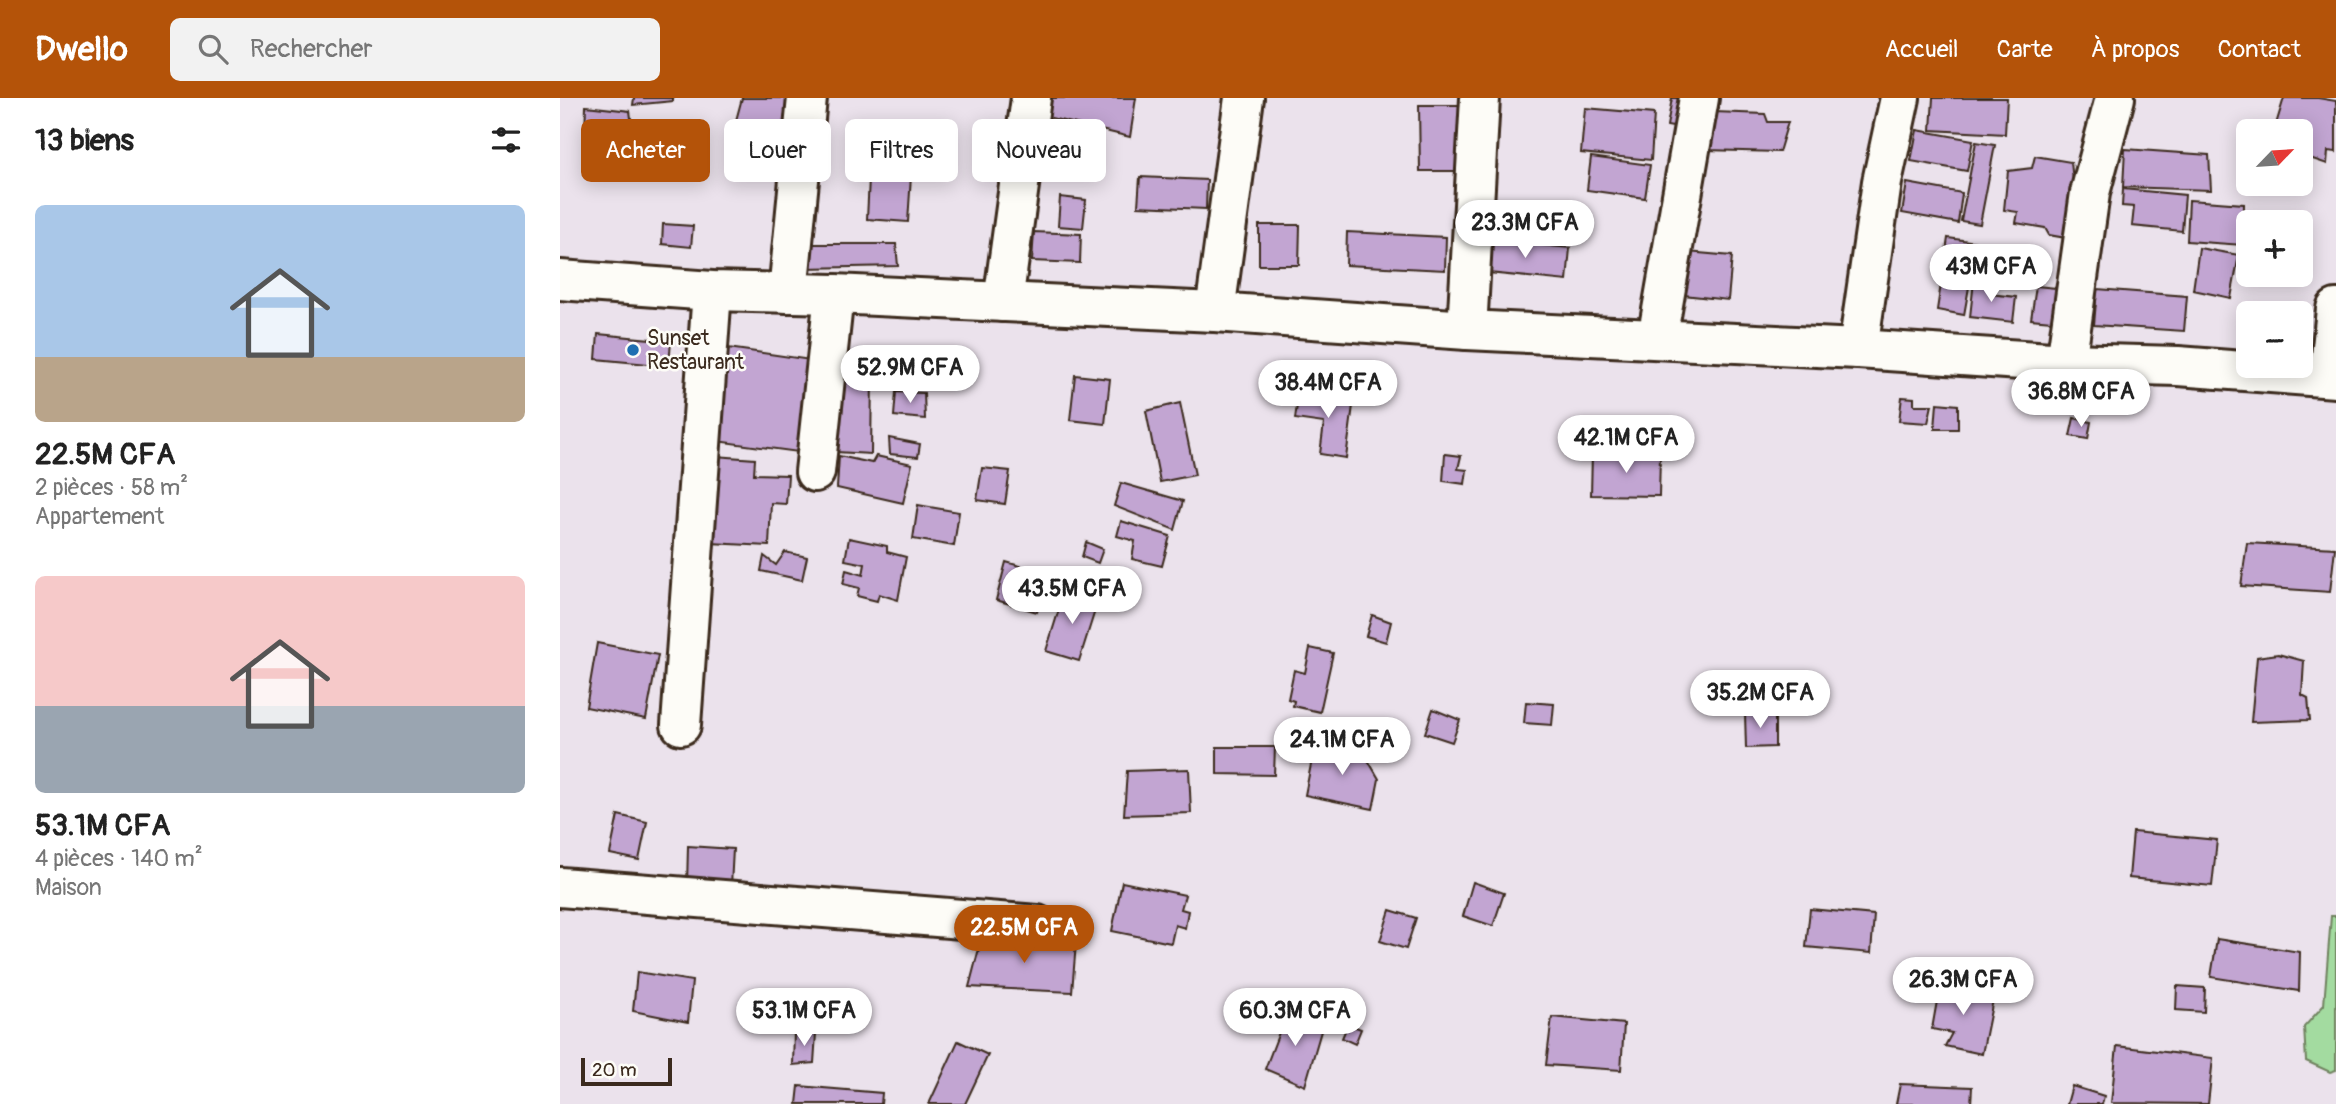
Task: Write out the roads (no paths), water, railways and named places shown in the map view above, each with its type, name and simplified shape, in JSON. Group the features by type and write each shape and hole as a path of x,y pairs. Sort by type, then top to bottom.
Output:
{"main road":[{"path":"788,293 807,98"},
{"path":"1003,302 1031,98"},
{"path":"1215,312 1244,98"},
{"path":"1467,330 1479,98"},
{"path":"1657,339 1699,98"},
{"path":"1858,349 1882,182 1900,98"},
{"path":"2066,363 2090,193 2115,98"},
{"path":"560,281 712,291 1215,312 1467,330 1858,349 2066,363 2178,366 2332,377 2336,309"},
{"path":"681,725 712,291"},
{"path":"815,472 834,294"},
{"path":"560,887 1037,925"}],"place":[{"name":"Sunset Restaurant","path":"633,350"}]}
